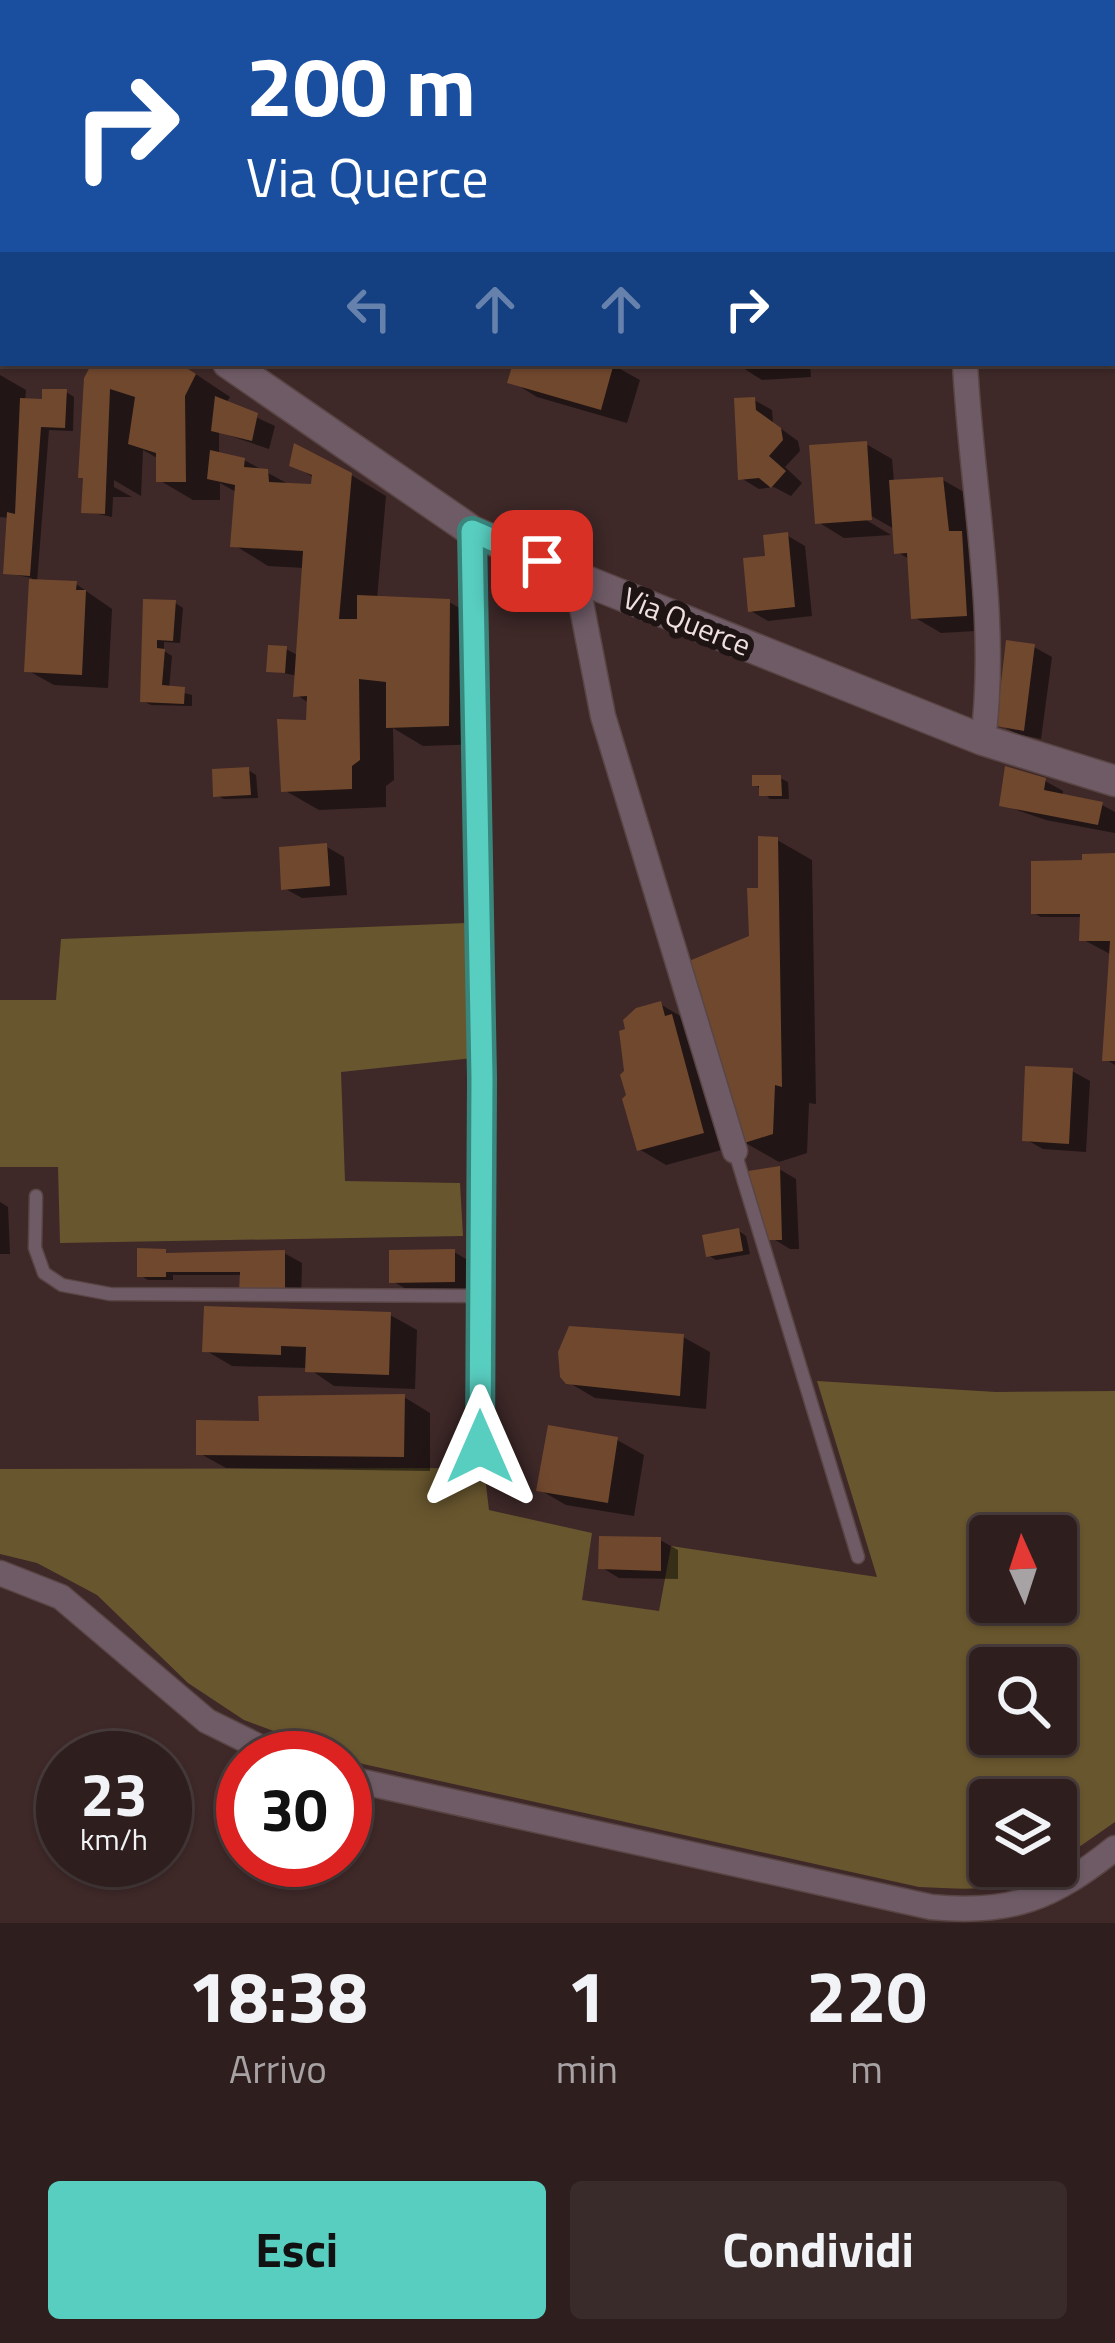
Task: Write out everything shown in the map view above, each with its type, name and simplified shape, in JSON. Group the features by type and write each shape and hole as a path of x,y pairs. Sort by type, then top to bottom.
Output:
{"street":[{"name":"Via Querce","path":"232,366 472,531 983,740 1115,781"},
{"path":"964,366 986,619 989,694 983,740"},
{"path":"472,531 482,1078 480,1447"},
{"path":"576,577 603,716 735,1151"},
{"path":"0,1573 61,1597 207,1721 227,1731"},
{"path":"372,1784 908,1902 965,1910 1025,1904 1076,1880 1115,1849"}],"lane":[{"path":"735,1151 858,1556"},
{"path":"36,1196 35,1247 44,1273 62,1285 110,1294 481,1296"}],"shaded area":[{"path":"466,923 473,1058 341,1072 345,1181 460,1183 463,1236 60,1243 58,1167 0,1167 0,1000 56,1000 61,939"},
{"path":"817,1381 996,1392 1115,1391 1115,1822 1077,1848 1077,1779 969,1779 969,1887 988,1887 971,1889 919,1887 372,1766 372,1731 274,1731 244,1720 188,1683 97,1595 37,1563 0,1554 0,1469 484,1468 489,1510 592,1533 582,1600 659,1611 671,1546 877,1577"}],"building":[{"path":"90,366 184,366 196,374 185,396 186,482 156,482 156,453 128,444 135,397 110,389 105,514 81,513 83,478 78,478 84,378"},
{"path":"512,366 613,366 601,410 507,383"},
{"path":"42,389 67,389 65,428 41,427 30,576 3,574 7,512 15,514 20,398 42,399"},
{"path":"215,396 258,413 252,441 211,431"},
{"path":"755,397 756,410 781,428 783,440 769,456 786,471 771,488 759,478 738,480 734,398"},
{"path":"867,441 872,520 815,524 809,445"},
{"path":"294,443 352,473 339,619 357,619 357,595 450,599 449,726 386,728 386,682 359,679 360,760 352,766 352,789 281,792 277,719 306,720 307,696 293,697 303,551 230,547 235,485 207,479 210,450 245,458 244,467 268,469 269,482 311,484 312,475 289,466"},
{"path":"943,477 949,531 962,531 967,616 911,619 907,553 894,554 889,480"},
{"path":"788,532 795,607 748,612 743,558 765,556 763,535"},
{"path":"29,579 77,581 76,590 86,590 82,675 24,672"},
{"path":"143,599 176,600 173,641 157,640 157,648 165,649 162,685 185,687 184,704 140,702"},
{"path":"1006,640 1035,644 1024,731 996,726"},
{"path":"268,645 287,646 285,673 266,672"},
{"path":"1005,766 1046,778 1044,790 1103,802 1098,825 999,806"},
{"path":"249,767 251,795 213,797 212,769"},
{"path":"752,775 781,775 782,796 759,796"},
{"path":"758,836 778,837 782,1087 775,1085 773,1134 741,1144 689,961 749,936 747,888 758,888"},
{"path":"327,843 330,886 281,890 279,847"},
{"path":"1115,853 1115,1061 1102,1061 1110,941 1079,941 1080,914 1031,914 1031,861 1082,860 1082,854"},
{"path":"661,1001 665,1016 672,1014 704,1133 637,1151 622,1099 626,1095 620,1075 624,1071 619,1031 625,1029 623,1020 636,1008"},
{"path":"1025,1066 1073,1068 1069,1144 1022,1141"},
{"path":"780,1166 782,1240 769,1240 748,1171"},
{"path":"739,1228 743,1251 706,1257 702,1235"},
{"path":"137,1248 166,1249 166,1253 285,1250 285,1292 239,1292 240,1272 137,1277"},
{"path":"455,1249 455,1282 389,1283 389,1250"},
{"path":"204,1306 391,1312 389,1375 305,1372 306,1347 281,1346 281,1355 202,1352"},
{"path":"569,1326 684,1334 680,1396 566,1384 560,1377 558,1352"},
{"path":"405,1394 404,1457 196,1455 196,1420 259,1421 258,1396"},
{"path":"548,1425 618,1437 608,1503 536,1491"},
{"path":"599,1536 661,1537 661,1571 598,1569"}],"route":[{"path":"480,1447 482,1078 472,531 542,561"}]}
